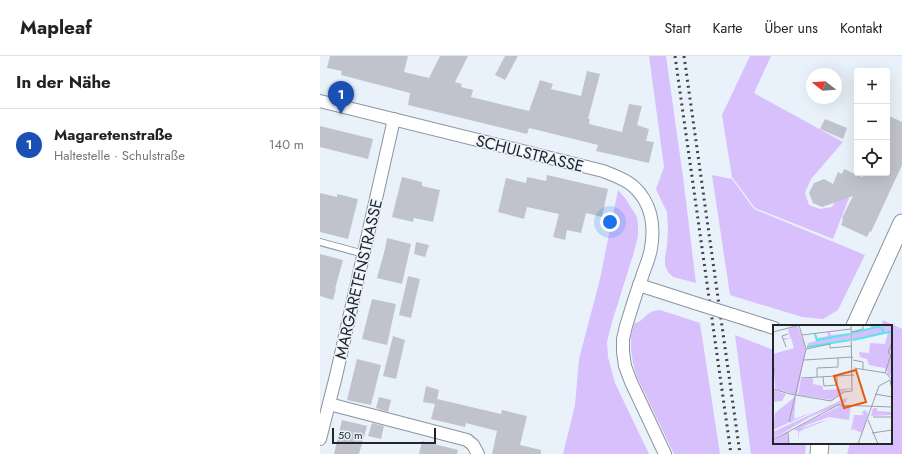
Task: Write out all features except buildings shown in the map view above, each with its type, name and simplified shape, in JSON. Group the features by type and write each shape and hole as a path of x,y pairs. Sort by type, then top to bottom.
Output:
{"main road":[{"path":"855,325 902,224"},
{"path":"819,454 820,444"}],"street":[{"name":"SCHULSTRASSE","path":"320,100 394,120 603,171 618,177 632,186 641,195 652,220 653,232 651,249 626,326 623,352 625,366 631,382 665,454"},
{"name":"MARGARETENSTRASSE","path":"320,439 394,120"},
{"path":"639,285 773,328"},
{"path":"329,404 467,440 473,445 478,454"}],"lane":[{"path":"320,242 364,254"}],"shaded area":[{"path":"649,56 666,56 696,283 673,277 668,272 665,265 668,228 667,212 656,189 664,167"},
{"path":"750,56 771,56 754,93 843,142 811,179 805,193 809,205 820,209 832,207 840,193 849,198 833,239 755,208 732,177 722,115"},
{"path":"712,175 732,179 754,209 865,255 838,310 823,319 802,317 730,295"},
{"path":"618,190 637,217 638,236 607,342 608,357 615,383 649,454 563,454 575,405 579,359 600,279"},
{"path":"660,310 700,323 720,454 674,454 637,377 631,350 631,336 634,323 641,320 651,312"},
{"path":"883,320 902,329 902,454 847,454 850,444 892,444 892,325 881,325"},
{"path":"735,335 773,350 773,444 806,444 805,454 751,454"}],"railway":[{"path":"675,56 731,454"},
{"path":"684,56 740,454"}],"place":[{"name":"Magaretenstraße","path":"341,114"}]}
